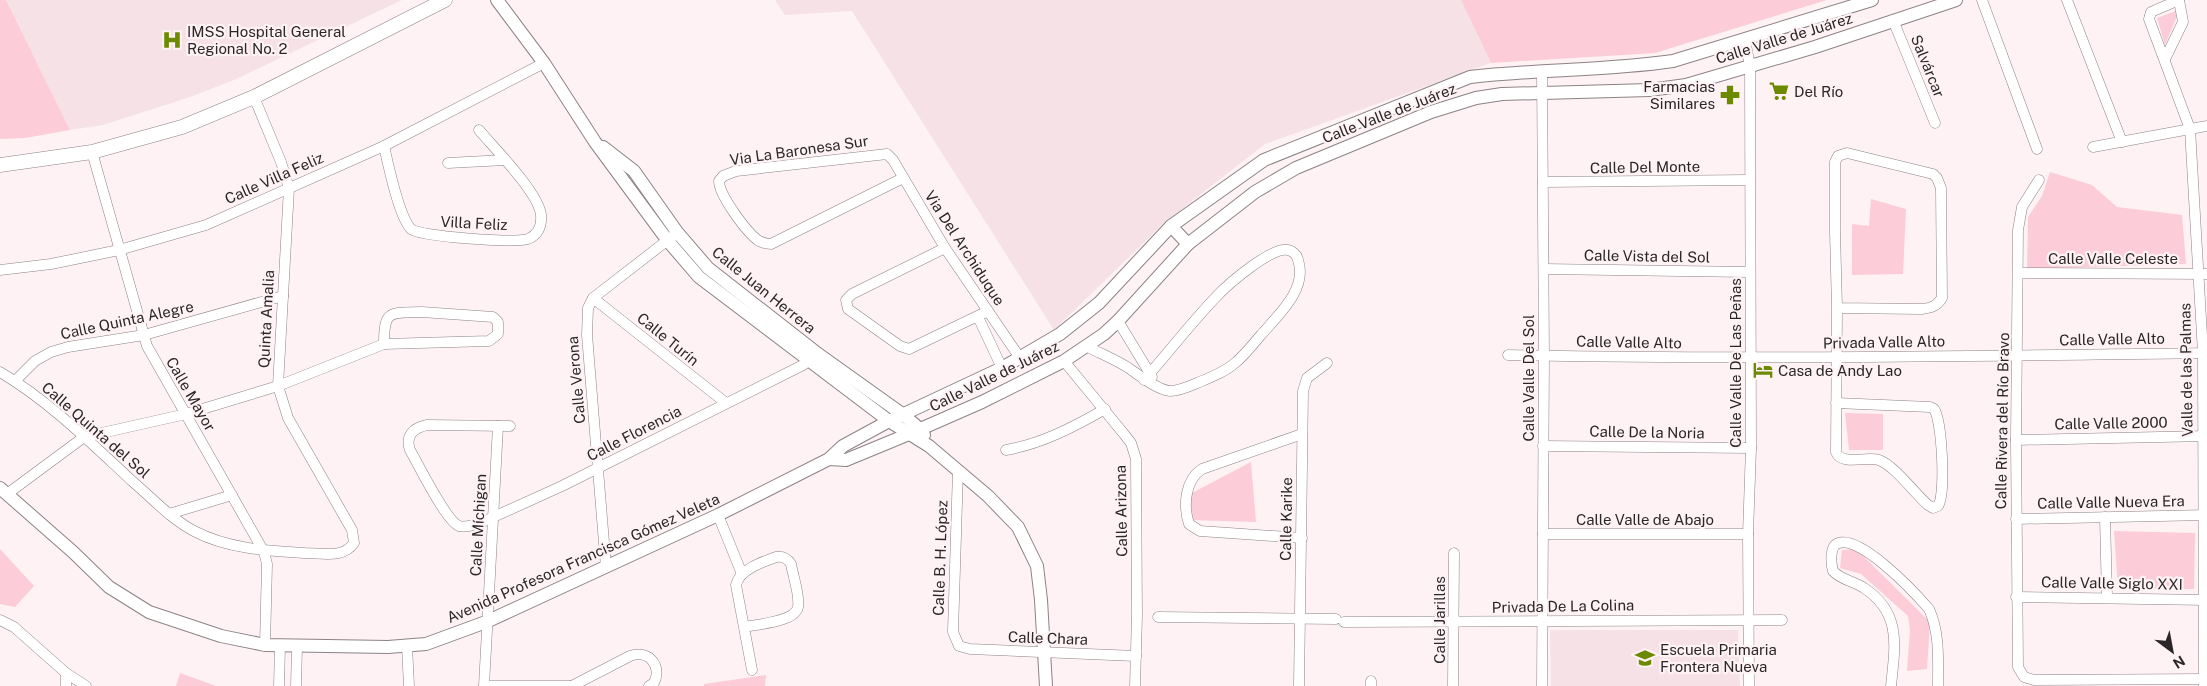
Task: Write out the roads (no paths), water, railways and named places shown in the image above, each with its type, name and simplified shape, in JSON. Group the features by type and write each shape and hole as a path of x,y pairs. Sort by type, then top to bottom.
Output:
{"main road":[{"path":"0,165 92,152 182,127 254,97 445,0"}],"street":[{"name":"Calle Juan Herrera","path":"497,0 544,63 595,142 689,267 709,286 902,414 929,446 1008,515 1025,538 1037,566 1046,686"},
{"name":"Calle Valle de Juárez","path":"889,421 1002,368 1060,334 1099,303 1171,226 1264,160 1470,78 1542,71 1640,66 1672,61 1872,0"},
{"name":"Calle Valle de Juárez","path":"915,431 1064,361 1086,346 1118,321 1188,244 1255,192 1289,171 1431,112 1476,98 1502,94 1668,88 1750,66 1893,20 1937,3 1956,0"},
{"path":"1982,0 2037,150"},
{"path":"2066,0 2122,142"},
{"name":"Valle de las Palmas","path":"2164,59 2183,22 2179,0 2154,10 2149,15 2149,22 2190,129 2202,273 2205,353 2205,681"},
{"name":"Salvárcar","path":"1893,20 1935,123"},
{"name":"Calle Valle De Las Peñas","path":"1744,40 1750,66 1748,180 1751,448 1748,534 1749,686"},
{"name":"Calle Villa Feliz","path":"0,270 51,264 119,250 206,225 384,146 544,63"},
{"name":"Calle Valle Del Sol","path":"1542,71 1544,269 1542,686"},
{"path":"1470,78 1476,98"},
{"name":"Quinta Amalia","path":"254,97 281,162 289,188 278,386 288,418 352,530"},
{"path":"2093,147 2207,126"},
{"name":"Villa Feliz","path":"384,146 398,199 408,224 412,229 426,235 520,240 533,236 539,230 542,220 538,204 478,130"},
{"name":"Calle Juan Herrera","path":"595,142 634,172 698,258 718,277 889,421 915,431"},
{"name":"Calle Mayor","path":"92,152 151,355 264,552 266,564 265,644"},
{"path":"1836,403 1930,407 1934,409 1939,420 1942,501 1938,506 1933,508 1928,505 1892,469 1879,460 1840,459 1836,452 1835,358 1837,308 1834,168 1838,156 1847,153 1933,174 1941,188 1942,298 1939,303 1922,309 1837,308"},
{"name":"Via Del Archiduque","path":"887,154 945,248 1020,358"},
{"name":"Via La Baronesa Sur","path":"887,154 736,171 722,176 719,181 722,193 726,199 755,237 765,244 776,242 903,178"},
{"path":"448,163 504,160"},
{"name":"Calle Del Monte","path":"1543,182 1748,180"},
{"name":"Calle Rivera del Río Bravo","path":"2039,180 2027,197 2019,217 2016,440 2018,667 2024,677 2034,680 2205,681"},
{"path":"1171,226 1188,244"},
{"path":"593,298 678,232"},
{"path":"945,248 852,294 846,303 851,311 900,346 909,349 988,311"},
{"path":"1086,346 1147,377 1169,391 1184,388 1220,373 1235,363 1290,299 1299,278 1300,267 1297,256 1288,250 1271,254 1237,278 1215,297 1147,377"},
{"name":"Calle Vista del Sol","path":"1544,269 1749,272"},
{"name":"Calle Valle Celeste","path":"2019,273 2202,273"},
{"name":"Calle Quinta Alegre","path":"15,381 35,361 51,352 68,347 144,335 283,296"},
{"name":"Calle Turín","path":"593,298 726,404"},
{"name":"Calle Verona","path":"593,298 588,308 586,335 606,567"},
{"path":"4,491 84,437 186,414 278,386 384,344 489,341 498,334 499,324 496,319 489,316 452,313 398,313 389,316 385,320 384,344"},
{"name":"Via Del Archiduque","path":"978,317 1002,368"},
{"path":"1118,321 1147,377"},
{"name":"Calle Valle Alto","path":"2018,355 2205,353"},
{"name":"Calle Valle Alto","path":"1508,355 1750,358"},
{"name":"Privada Valle Alto","path":"1750,358 2018,355"},
{"name":"Calle Florencia","path":"457,526 469,526 494,516 598,468 726,404 814,357"},
{"name":"Calle Arizona","path":"1064,361 1105,409 1131,444 1136,459 1137,615 1135,686"},
{"name":"Calle Karike","path":"1299,686 1304,384 1312,373 1327,363"},
{"name":"Calle Quinta del Sol","path":"0,372 15,381 84,437 169,514 194,531 220,541 264,552 338,554 350,549 354,543 352,530"},
{"path":"936,399 944,419"},
{"path":"1006,450 1028,446 1072,427 1105,409"},
{"name":"Avenida Profesora Francisca Gómez Veleta","path":"4,491 109,587 133,604 185,624 221,636 280,646 407,646 432,642 486,622 718,515 829,459 843,446 889,421"},
{"name":"Calle Míchigan","path":"457,526 447,516 410,450 407,440 416,428 427,425 510,426"},
{"name":"Calle Míchigan","path":"484,686 498,426"},
{"name":"Avenida Profesora Francisca Gómez Veleta","path":"829,459 846,460 915,431"},
{"path":"1302,434 1195,474 1188,488 1187,514 1189,524 1200,531 1302,538"},
{"name":"Calle Valle 2000","path":"2016,440 2205,436"},
{"name":"Calle De la Noria","path":"1542,446 1751,448"},
{"name":"Calle B. H. López","path":"958,470 953,632 959,646"},
{"path":"169,514 232,495"},
{"path":"718,515 742,574"},
{"name":"Calle Valle Nueva Era","path":"2016,519 2205,515"},
{"path":"2105,517 2107,597"},
{"name":"Calle Valle de Abajo","path":"1543,534 1748,534"},
{"path":"1892,686 1894,627 1883,605 1869,591 1833,571 1832,551 1836,544 1843,541 1852,543 1870,553 1912,590 1929,609 1937,638 1938,686"},
{"name":"Calle Jarillas","path":"1453,686 1454,553"},
{"path":"745,627 791,617 796,612 798,605 791,564 787,558 776,556 742,574 737,579 736,585 752,670"},
{"name":"Calle Valle Siglo XXI","path":"2016,597 2205,600"},
{"name":"Privada De La Colina","path":"1158,617 1454,622 1782,620"},
{"path":"0,620 14,627 66,673 86,686"},
{"path":"279,686 280,646"},
{"path":"296,686 297,646"},
{"path":"407,646 409,686"},
{"name":"Calle Chara","path":"959,646 970,649 1136,656"},
{"path":"484,686 574,686 630,656 640,653 648,655 656,674 654,683 649,686"},
{"path":"66,673 66,686"}],"place":[{"name":"IMSS Hospital General Regional No. 2","path":"172,40"},
{"name":"Del Río","path":"1779,91"},
{"name":"Farmacias Similares","path":"1730,95"},
{"name":"Casa de Andy Lao","path":"1763,370"},
{"name":"Escuela Primaria Frontera Nueva","path":"1645,658"}]}
